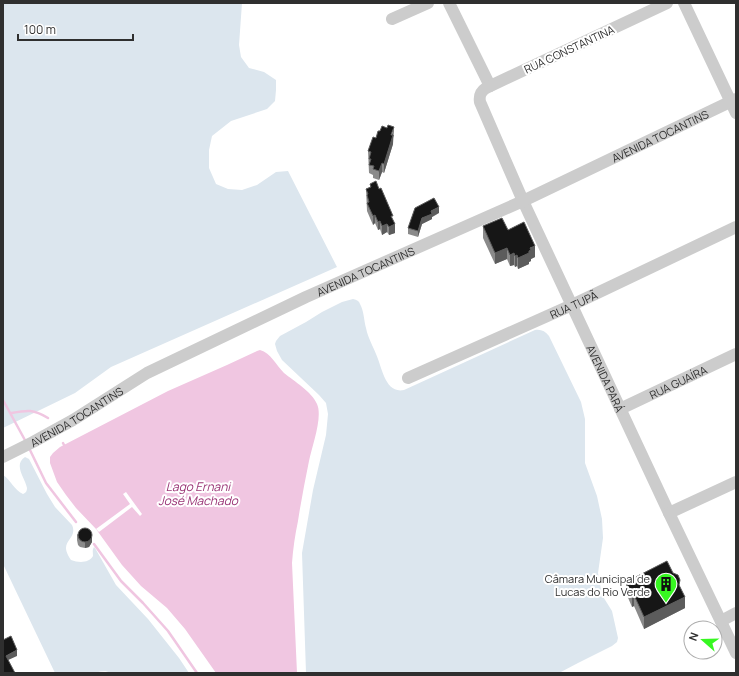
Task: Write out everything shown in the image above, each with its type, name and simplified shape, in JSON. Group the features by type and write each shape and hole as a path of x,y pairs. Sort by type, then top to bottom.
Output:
{"street":[{"path":"392,19 428,3"},
{"name":"RUA CONSTANTINA","path":"490,86 666,3"},
{"path":"684,3 734,104"},
{"path":"451,4 490,86"},
{"name":"AVENIDA PARÁ","path":"490,86 481,92 480,102 522,201 721,620"},
{"name":"AVENIDA TOCANTINS","path":"3,457 73,420 147,373 306,297 522,201 734,104"},
{"name":"RUA TUPÃ","path":"408,378 572,305 736,227"},
{"name":"RUA GUAÍRA","path":"620,409 736,354"},
{"path":"669,513 736,482"},
{"path":"723,620 736,613"},
{"name":"AVENIDA PARÁ","path":"723,625 736,653"}],"shaded area":[{"path":"3,3 242,3 239,45 241,57 249,68 264,72 276,80 275,101 267,109 231,121 212,136 209,150 209,168 216,184 228,189 242,190 257,185 276,172 288,171 337,267 111,367 75,393 3,428"},
{"path":"353,299 358,301 361,307 368,335 385,378 392,388 398,390 404,390 535,330 543,331 549,336 581,402 585,419 585,463 597,496 602,519 603,538 598,573 602,595 612,611 618,638 617,642 612,646 559,673 306,673 302,553 313,490 326,435 328,414 326,403 282,360 275,344 280,336 322,312 342,302"},
{"path":"25,457 29,459 55,507 72,525 73,532 66,545 67,553 71,560 80,562 89,560 93,556 94,547 116,585 148,619 189,673 111,673 103,671 90,673 55,673 3,564 3,475 17,490 23,494 25,493 27,488 21,472 20,464"}],"water":[{"name":"Lago Ernani José Machado","path":"260,350 267,354 284,373 311,395 319,410 318,424 303,491 292,558 297,673 216,673 185,629 167,608 141,586 122,565 96,529 66,495 57,482 50,463 50,457 60,447 168,391"}],"pier":[{"path":"126,492 142,514 140,516 132,507 99,532 96,529 130,504 123,494"}],"building":[{"path":"388,125 394,127 391,135 393,135 384,164 382,163 379,171 373,169 374,166 369,165 371,152 368,151 373,137 376,138 378,131 380,131 382,126 387,128"},
{"path":"376,181 379,189 381,188 393,216 391,216 395,224 389,227 387,224 382,226 380,221 378,222 375,215 373,216 367,203 369,202 366,189 371,187 370,184"},
{"path":"434,198 439,207 431,211 432,214 422,218 418,231 408,228 415,208"},
{"path":"502,218 508,230 524,222 535,246 530,248 531,250 529,253 518,258 514,253 510,255 507,248 495,253 483,226"},
{"path":"82,528 88,528 92,532 92,538 88,542 82,542 78,538 78,532"},
{"name":"Câmara Municipal de Lucas do Rio Verde","path":"667,561 673,573 678,575 680,580 679,585 685,597 644,617 626,582"},
{"path":"11,636 17,650 6,656 15,673 3,673 3,640"}],"waterway":[{"path":"3,400 26,442"},
{"path":"11,413 30,411 48,418"},
{"path":"29,448 46,483 76,522"},
{"path":"94,544 121,581 168,631 197,673"}],"place":[{"name":"Câmara Municipal de Lucas do Rio Verde","path":"666,604"}]}
